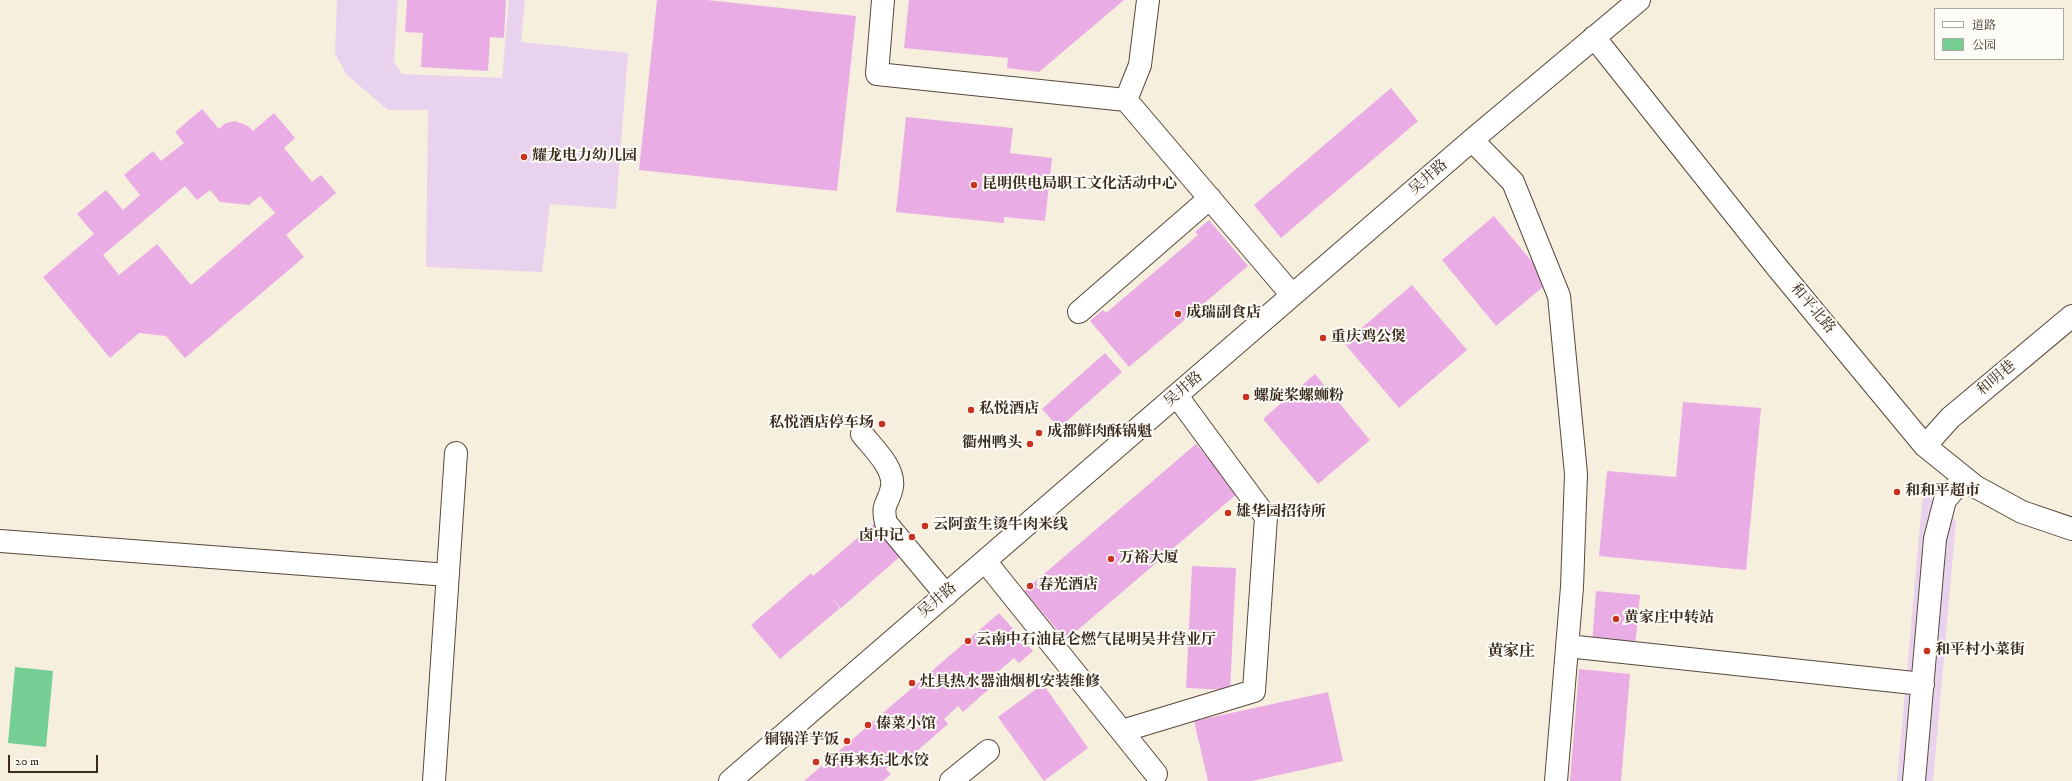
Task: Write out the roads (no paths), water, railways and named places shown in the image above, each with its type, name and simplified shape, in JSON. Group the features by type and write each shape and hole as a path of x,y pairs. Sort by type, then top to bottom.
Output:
{"street":[{"path":"883,0 877,74 1126,100 1292,295"},
{"path":"1126,100 1140,65 1148,0"},
{"name":"吴井路","path":"730,781 1472,140 1639,0"},
{"name":"和平北路","path":"1594,37 1776,266 1926,446 1976,488 2022,512 2072,529"},
{"path":"1472,140 1513,182 1559,296 1576,474 1572,587 1556,781"},
{"path":"1079,312 1210,198"},
{"name":"和明巷","path":"1926,446 1950,418 2072,316"},
{"path":"1122,731 1254,691 1266,517 1177,396"},
{"path":"862,434 890,472 892,487 883,510 886,523 946,595"},
{"path":"434,781 456,453"},
{"path":"1914,781 1935,539 1946,500 1964,478"},
{"path":"0,541 448,575"},
{"path":"985,561 1156,774"},
{"path":"1567,646 1923,684"},
{"path":"951,781 988,751"}],"place":[{"name":"耀龙电力幼儿园","path":"524,157"},
{"name":"昆明供电局职工文化活动中心","path":"974,185"},
{"name":"成瑞副食店","path":"1178,314"},
{"name":"重庆鸡公煲","path":"1323,338"},
{"name":"螺旋桨螺蛳粉","path":"1246,397"},
{"name":"私悦酒店","path":"971,410"},
{"name":"私悦酒店停车场","path":"882,424"},
{"name":"成都鲜肉酥锅魁","path":"1039,433"},
{"name":"衢州鸭头","path":"1030,444"},
{"name":"和和平超市","path":"1897,492"},
{"name":"雄华园招待所","path":"1228,513"},
{"name":"云阿蛮生烫牛肉米线","path":"925,526"},
{"name":"卤中记","path":"912,537"},
{"name":"万裕大厦","path":"1111,559"},
{"name":"春光酒店","path":"1030,586"},
{"name":"黄家庄中转站","path":"1616,619"},
{"name":"云南中石油昆仑燃气昆明吴井营业厅","path":"968,641"},
{"name":"和平村小菜街","path":"1927,651"},
{"name":"灶具热水器油烟机安装维修","path":"912,683"},
{"name":"傣菜小馆","path":"868,725"},
{"name":"铜锅洋芋饭","path":"847,741"},
{"name":"好再来东北水饺","path":"816,762"}],"district":[{"name":"黄家庄","path":"1511,653"}]}
